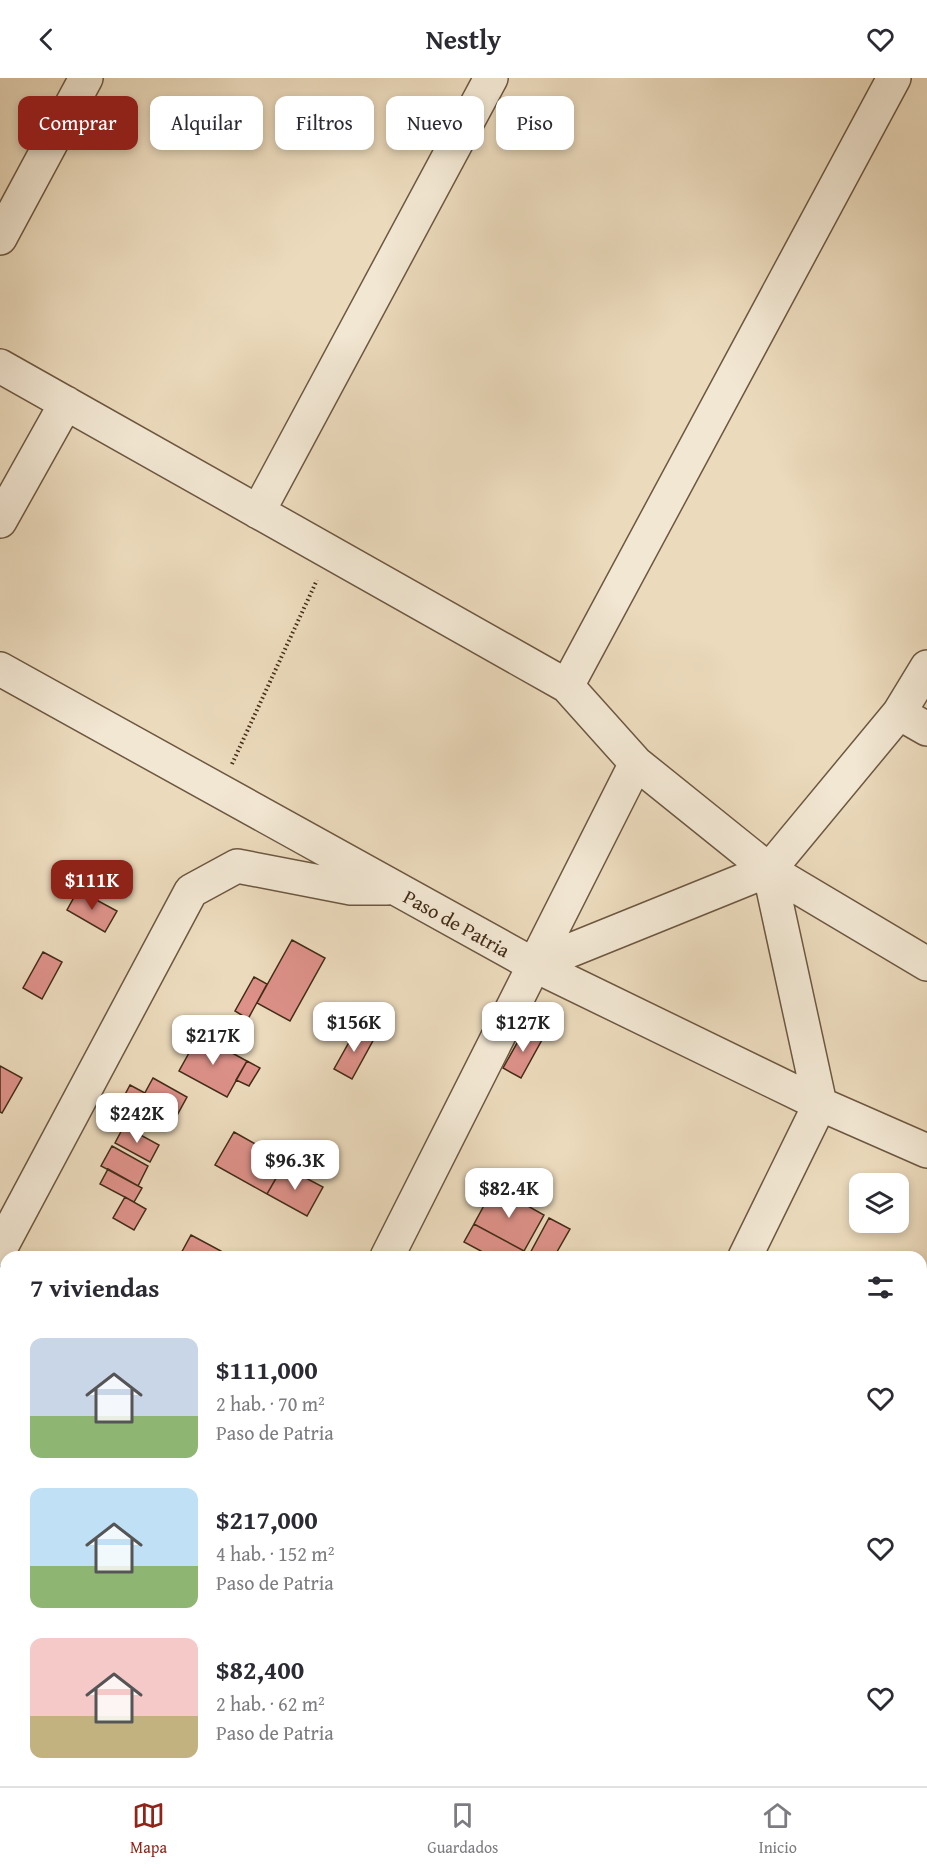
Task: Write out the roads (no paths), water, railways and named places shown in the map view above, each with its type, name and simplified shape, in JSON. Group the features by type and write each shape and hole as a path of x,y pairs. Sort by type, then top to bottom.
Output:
{"street":[{"path":"0,238 86,78"},
{"path":"258,512 491,78"},
{"path":"567,686 894,78"},
{"path":"0,366 567,686 636,763 769,870 927,964"},
{"path":"0,521 66,403"},
{"path":"534,966 769,870 899,713 927,667"},
{"name":"Paso de Patria","path":"0,669 534,966 820,1104 927,1151"},
{"path":"899,713 927,729"},
{"path":"390,1251 636,763"},
{"path":"0,1249 191,891 237,866 351,888 392,888"},
{"path":"748,1251 820,1104 769,870"}]}
